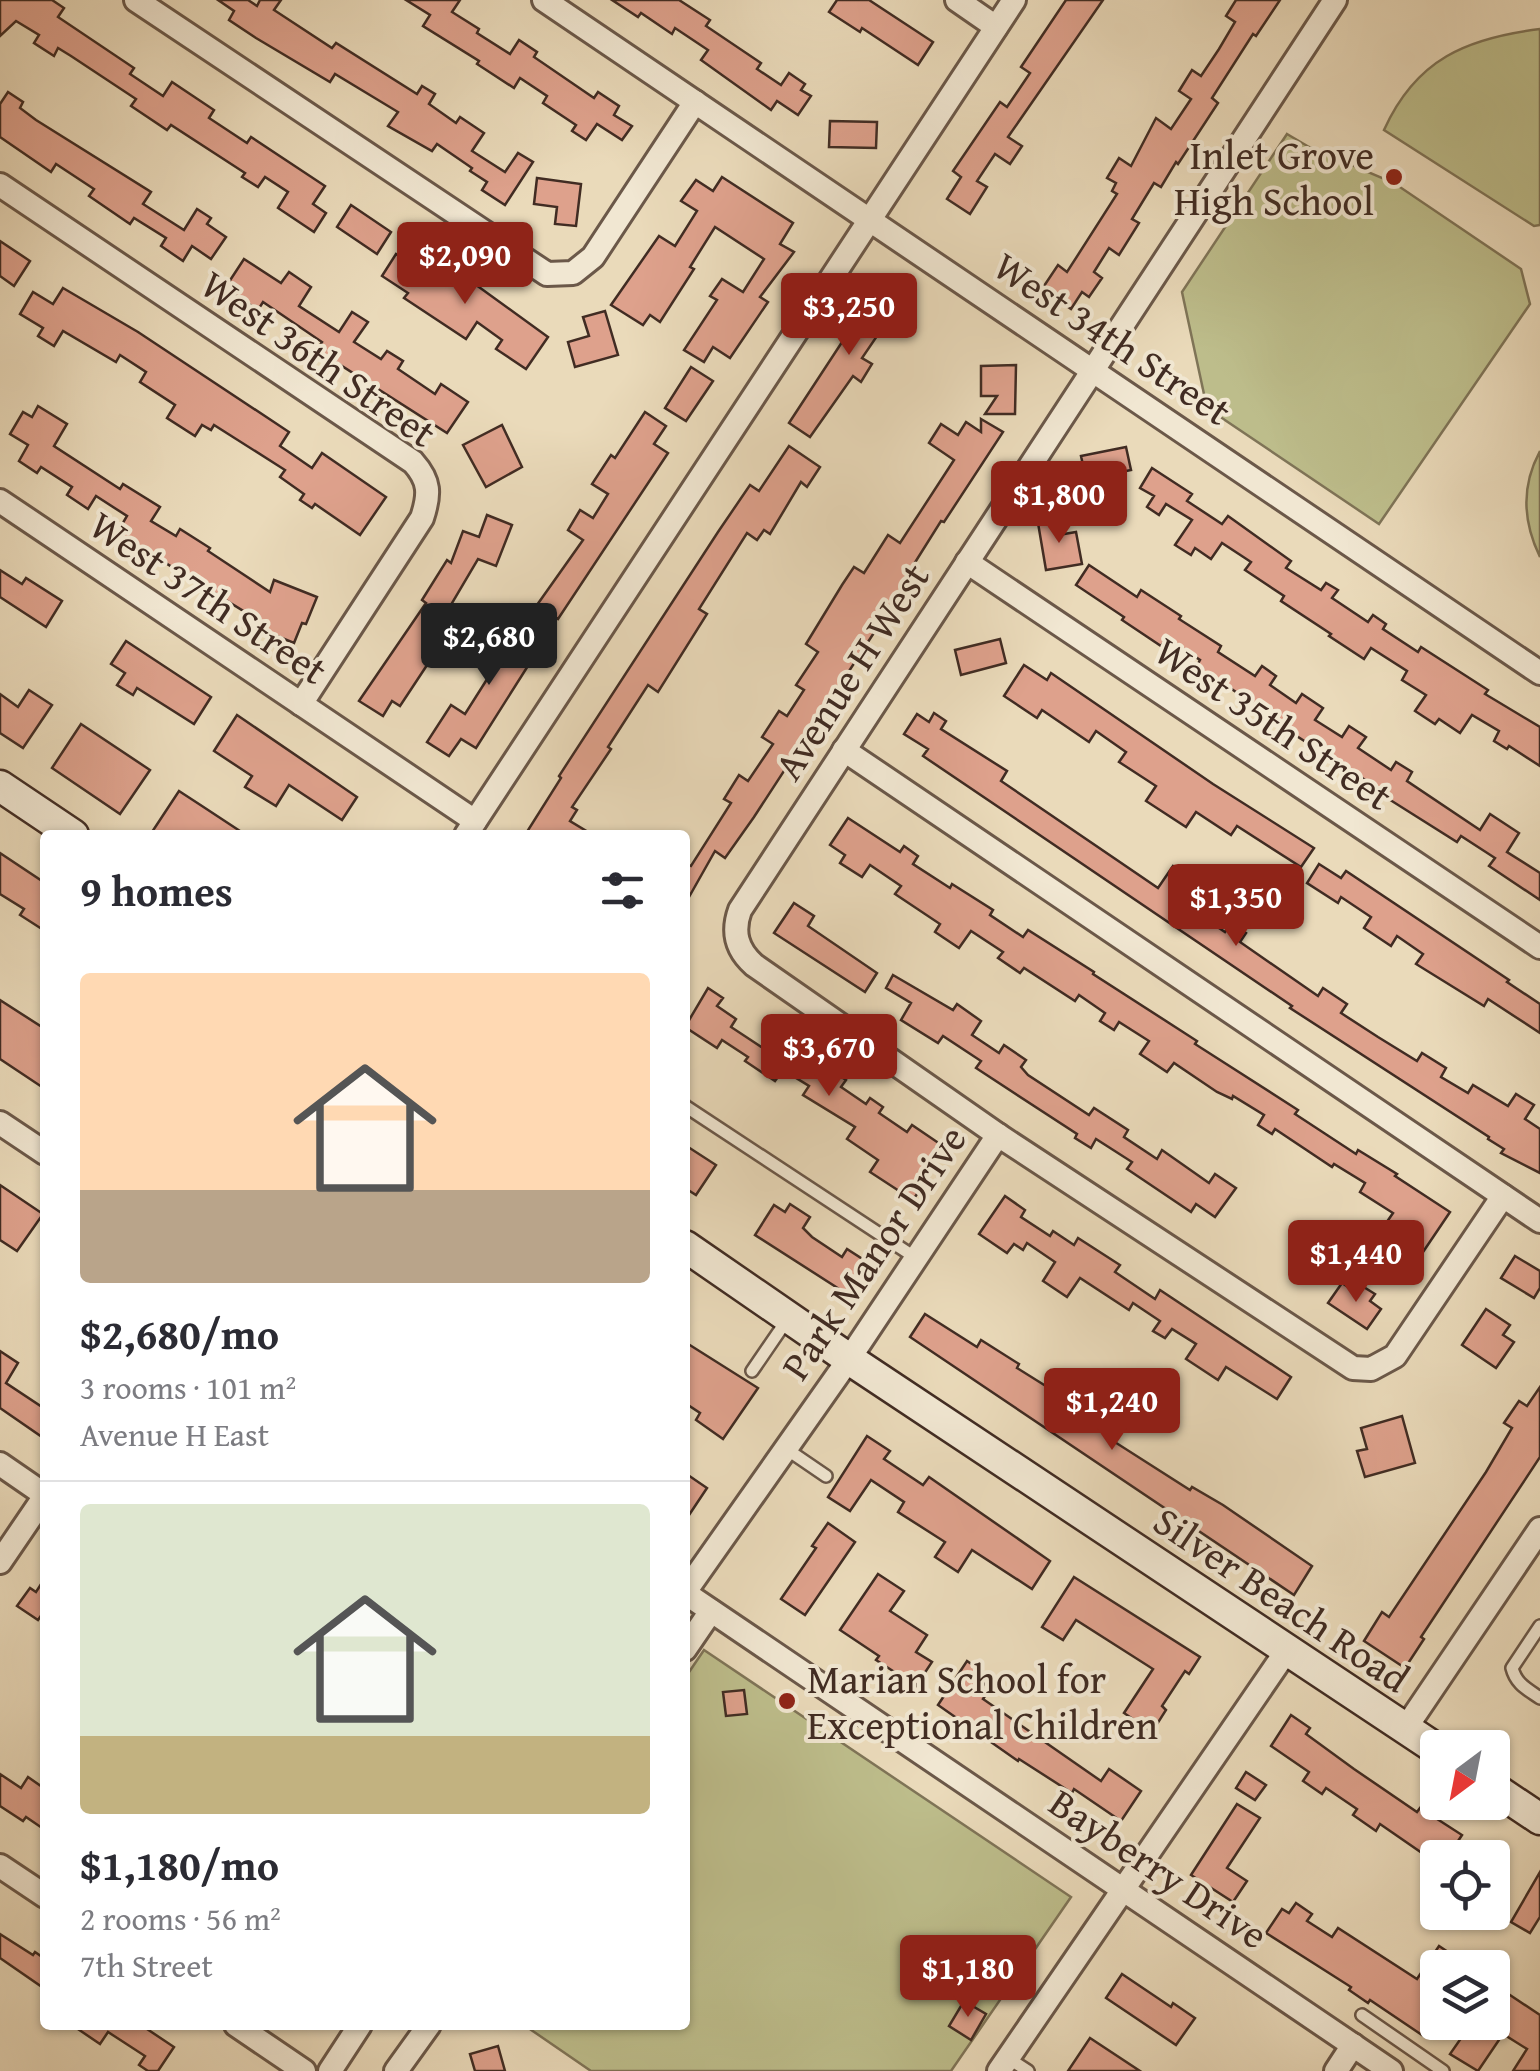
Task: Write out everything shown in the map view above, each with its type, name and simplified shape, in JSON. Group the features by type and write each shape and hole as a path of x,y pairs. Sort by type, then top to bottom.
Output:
{"street":[{"path":"136,0 547,274 574,273 594,257 695,102"},
{"name":"West 34th Street","path":"544,0 1540,674"},
{"path":"957,0 996,26"},
{"path":"471,828 1014,0"},
{"name":"Avenue H West","path":"998,1135 754,965 744,956 736,936 740,910 1336,0"},
{"name":"West 36th Street","path":"0,185 413,462 422,472 429,497 422,518 301,704"},
{"name":"West 37th Street","path":"0,502 301,704 471,828"},
{"name":"West 35th Street","path":"967,562 1540,947"},
{"path":"844,750 1540,1221"},
{"path":"0,786 66,830"},
{"path":"0,1122 40,1150"},
{"path":"998,1135 1353,1368 1372,1369 1395,1356 1503,1196"},
{"name":"Park Manor Drive","path":"690,1586 848,1360 998,1135"},
{"name":"Silver Beach Road","path":"690,1249 848,1360 1420,1739"},
{"path":"0,1464 40,1492"},
{"path":"0,1562 40,1503"},
{"path":"1405,1729 1540,1529"},
{"name":"Bayberry Drive","path":"690,1596 1391,2071"},
{"path":"690,1642 711,1611"},
{"path":"1012,2067 1124,1889 1286,1650"},
{"path":"1510,1799 1540,1818"},
{"path":"0,1866 40,1893"},
{"path":"243,2030 304,2071"},
{"path":"330,2071 357,2030"},
{"path":"396,2071 425,2030"},
{"path":"1336,2071 1357,2048"}],"lane":[{"path":"690,1109 916,1258"},
{"path":"752,1371 789,1316"},
{"path":"784,1448 826,1476"},
{"path":"1540,1626 1512,1668 1514,1678 1540,1698"},
{"path":"1362,2015 1443,2071"},
{"path":"1357,2048 1380,2027"}],"green space":[{"path":"1540,29 1540,225 1534,226 1384,130 1412,86 1447,56 1489,39"},
{"path":"1287,134 1394,183 1521,269 1530,304 1379,524 1207,408 1182,292"},
{"path":"1540,451 1540,557 1530,531 1526,504 1530,477"},
{"path":"704,1650 1071,1897 951,2071 591,2071 531,2030 690,2030 690,1671"}],"building":[{"path":"0,0 52,0 64,8 58,17 134,68 130,74 163,96 172,82 214,110 209,118 247,143 251,137 325,186 313,204 326,213 314,232 278,208 288,192 265,177 258,187 242,177 245,173 171,125 167,130 131,106 136,99 71,56 58,48 54,56 34,43 39,35 16,21 0,36"},
{"path":"218,0 248,0 257,6 260,0 281,0 274,10 332,48 336,43 417,94 422,86 435,94 429,104 456,123 460,117 484,133 472,151 505,172 518,153 533,162 505,205 482,190 487,182 470,171 472,168 437,144 432,151 388,126 398,112 335,74 330,82 256,38 229,20 234,11"},
{"path":"406,0 460,0 452,12 479,29 477,33 510,54 519,40 537,52 534,57 594,98 598,92 619,106 614,115 632,126 622,140 597,124 586,140 572,131 576,125 543,103 547,96 520,78 514,88 477,64 479,61 423,26 430,15"},
{"path":"612,0 679,0 710,20 706,26 761,63 757,69 781,85 789,73 805,84 801,90 811,96 798,115 777,101 771,110 701,60 708,50 675,28 672,34"},
{"path":"837,0 869,0 933,42 918,65 862,28 860,32 829,12"},
{"path":"1066,0 1103,0 1008,137 1022,146 1010,164 995,154 977,181 987,187 970,214 947,199 961,177 953,171 1000,102 1007,107 1030,73 1021,67"},
{"path":"1236,0 1280,0 1212,98 1218,103 1178,164 1161,187 1154,183 1132,219 1139,223 1119,255 1109,248 1094,272 1102,278 1089,297 1082,292 1071,309 1042,289 1058,265 1067,272 1117,194 1112,191 1116,183 1107,178 1119,158 1131,166 1156,118 1171,129 1191,99 1179,91 1192,70 1201,76 1219,49 1235,22 1226,16"},
{"path":"8,92 23,102 20,108 36,120 151,192 143,204 184,230 197,209 211,218 207,224 226,237 211,259 192,246 183,261 161,246 166,238 134,218 130,224 89,196 94,189 56,164 51,172 0,137 0,104"},
{"path":"830,121 877,122 876,148 829,147"},
{"path":"722,177 793,223 780,244 794,252 760,297 768,302 730,358 713,347 704,362 684,350 717,300 710,296 722,279 743,292 764,259 715,227 660,322 650,315 643,325 611,305 659,236 675,246 697,211 681,201 696,180 713,191"},
{"path":"537,178 581,184 576,226 555,224 557,207 534,204"},
{"path":"351,205 391,232 377,254 337,227"},
{"path":"0,241 30,261 14,286 0,276"},
{"path":"424,252 443,264 438,271 466,290 472,282 548,337 526,369 496,349 502,340 477,322 466,339 404,298 408,293 382,276 396,254 414,266"},
{"path":"244,259 281,283 289,272 311,287 299,306 339,332 352,312 368,322 354,342 381,359 387,351 403,361 398,369 435,394 441,384 468,402 447,433 317,350 322,342 263,302 258,310 225,288"},
{"path":"884,278 905,292 894,310 898,313 862,358 872,364 861,382 853,376 810,437 789,423"},
{"path":"63,288 138,332 289,432 280,446 312,468 322,453 386,497 360,535 315,504 312,508 300,500 304,494 280,477 285,470 214,425 211,430 202,425 195,436 167,418 175,405 140,382 146,372 120,355 116,362 63,331 54,346 38,336 43,328 20,314 33,292 53,304"},
{"path":"605,311 618,355 575,367 568,342 589,336 583,317"},
{"path":"1016,365 1015,414 985,414 997,396 981,396 981,366"},
{"path":"691,367 713,381 686,421 665,408"},
{"path":"38,406 67,424 54,446 120,489 123,484 160,507 151,521 176,536 180,529 270,592 274,580 317,597 294,643 255,627 258,620 117,533 127,516 96,496 88,509 67,495 72,487 41,467 37,473 19,461 28,445 10,434 23,412 32,417"},
{"path":"645,412 666,426 654,444 668,453 558,619 537,605 583,540 568,530 580,510 593,518 608,494 592,484 611,455 615,458"},
{"path":"981,419 1003,432 944,522 941,521 904,580 907,582 754,817 725,858 715,851 690,895 690,866 731,803 724,799 739,775 748,781 773,744 762,737 779,711 787,716 804,690 796,685 818,652 806,644 854,567 864,573 888,535 900,543 954,460 929,443 941,424 958,435 966,422 981,432"},
{"path":"502,425 522,467 486,487 463,445"},
{"path":"789,446 820,467 807,487 801,482 770,534 764,530 757,540 747,533 699,609 707,614 658,692 648,685 572,807 577,810 570,821 585,830 528,830 559,776 750,485 759,491"},
{"path":"1126,447 1131,470 1086,479 1081,456"},
{"path":"1152,468 1192,494 1187,501 1222,524 1228,516 1291,561 1286,568 1321,590 1326,583 1338,590 1332,598 1368,622 1373,615 1386,624 1383,629 1418,652 1421,647 1488,690 1485,694 1540,727 1540,766 1494,741 1499,731 1472,715 1460,733 1439,719 1435,724 1415,711 1426,695 1402,680 1407,671 1371,648 1364,659 1329,636 1281,601 1284,596 1245,570 1251,562 1222,543 1211,559 1195,548 1191,555 1175,545 1192,520 1166,504 1159,515 1147,507 1154,496 1140,488"},
{"path":"487,515 512,525 496,566 478,559 426,647 435,653 400,706 392,701 383,716 359,701 426,603 422,600 447,560 451,563 463,531 479,537"},
{"path":"1061,519 1064,534 1076,532 1082,564 1046,570 1038,523"},
{"path":"1089,565 1137,597 1141,590 1181,616 1179,619 1221,646 1218,652 1255,676 1262,666 1276,676 1270,685 1296,703 1302,694 1323,708 1315,720 1342,737 1349,726 1366,737 1358,748 1391,770 1396,762 1412,772 1407,781 1480,830 1490,814 1519,833 1507,852 1540,873 1540,900 1489,866 1495,858 1461,836 1457,842 1368,786 1370,783 1211,675 1209,678 1195,669 1200,660 1167,638 1161,646 1122,620 1124,617 1076,585"},
{"path":"0,570 22,584 26,578 62,601 46,627 0,597"},
{"path":"513,607 533,621 522,639 538,650 476,748 461,739 449,756 427,742 451,705 465,714 503,654 488,644"},
{"path":"1000,639 1006,663 961,675 955,650"},
{"path":"126,641 211,697 194,724 137,688 133,695 117,685 125,673 111,664"},
{"path":"1024,665 1047,680 1051,673 1314,848 1301,867 1237,826 1231,835 1196,812 1186,827 1146,801 1156,786 1119,762 1126,752 1096,731 1089,742 1042,710 1037,718 1004,696"},
{"path":"29,690 52,705 23,748 0,733 0,694 18,707"},
{"path":"934,713 946,721 941,729 1007,771 1001,781 1158,888 1173,866 1212,892 1198,914 1225,932 1232,923 1246,933 1240,942 1318,996 1323,988 1347,1004 1341,1013 1417,1061 1422,1053 1446,1068 1441,1077 1468,1093 1473,1085 1508,1106 1516,1094 1534,1105 1525,1119 1540,1129 1540,1173 1501,1153 1504,1149 1489,1137 1290,1008 923,756 928,749 904,734 917,714 929,722"},
{"path":"237,715 357,797 342,820 289,785 276,806 245,787 252,776 214,751"},
{"path":"81,724 150,770 120,814 52,768"},
{"path":"179,791 238,830 153,830"},
{"path":"848,818 900,852 904,846 918,856 913,864 993,910 990,915 1023,937 1028,930 1094,972 1197,1041 1195,1044 1298,1110 1295,1114 1356,1154 1358,1150 1397,1174 1450,1212 1421,1255 1382,1229 1393,1213 1360,1192 1365,1183 1334,1164 1332,1167 1275,1129 1272,1134 1258,1125 1264,1115 1233,1096 1232,1099 1217,1092 1174,1063 1167,1072 1140,1054 1149,1041 1119,1022 1114,1030 1100,1021 1105,1013 1079,995 1075,1001 1024,968 1020,973 998,958 1003,952 971,931 959,948 935,932 940,924 895,894 901,886 870,865 862,877 840,863 845,855 830,845"},
{"path":"0,853 40,880 40,928 20,915 24,909 0,894"},
{"path":"1319,864 1341,878 1346,871 1509,980 1540,1004 1540,1033 1488,999 1484,1006 1416,964 1423,954 1397,936 1391,946 1364,928 1371,917 1341,897 1338,903 1307,883"},
{"path":"794,903 814,916 808,926 877,973 865,992 774,933"},
{"path":"893,975 953,1010 957,1004 981,1021 972,1035 999,1053 1004,1045 1026,1060 1021,1067 1028,1075 1089,1115 1094,1108 1128,1130 1124,1137 1157,1159 1162,1150 1209,1183 1215,1174 1236,1188 1215,1217 1196,1204 1191,1212 1127,1169 1132,1162 1096,1139 1091,1148 1075,1138 1077,1134 976,1068 981,1061 943,1036 938,1043 901,1020 911,1003 886,988"},
{"path":"708,988 723,998 717,1006 736,1019 731,1027 769,1052 779,1036 846,1080 841,1087 866,1104 870,1098 883,1107 879,1113 907,1132 912,1125 943,1146 921,1179 925,1182 913,1200 870,1172 878,1160 847,1139 855,1127 803,1095 809,1086 783,1070 775,1081 722,1040 717,1048 690,1030 690,1019"},
{"path":"0,1000 40,1026 40,1086 0,1059"},
{"path":"690,1148 716,1165 696,1195 690,1191"},
{"path":"0,1185 40,1212 40,1218 17,1251 0,1240"},
{"path":"1005,1196 1025,1210 1021,1217 1050,1236 1053,1231 1074,1245 1078,1238 1120,1265 1115,1272 1155,1299 1160,1290 1291,1377 1277,1399 1226,1367 1218,1380 1186,1359 1196,1344 1172,1329 1165,1338 1153,1331 1160,1321 1133,1303 1129,1310 1080,1278 1067,1297 1043,1281 1055,1262 1027,1243 1023,1250 1014,1244 1007,1253 979,1234"},
{"path":"790,1204 810,1217 803,1228 812,1237 842,1257 847,1249 867,1262 847,1294 755,1235 774,1205 785,1212"},
{"path":"1515,1256 1540,1271 1540,1288 1534,1298 1501,1278"},
{"path":"1342,1283 1357,1293 1362,1286 1375,1294 1370,1301 1381,1309 1367,1329 1328,1303"},
{"path":"1486,1309 1510,1325 1503,1335 1514,1342 1496,1368 1462,1345"},
{"path":"925,1314 977,1347 981,1340 1019,1364 1017,1368 1116,1430 1110,1439 1190,1490 1192,1487 1223,1505 1312,1566 1294,1595 910,1337"},
{"path":"690,1345 758,1388 723,1439 696,1420 700,1413 690,1406"},
{"path":"0,1351 18,1363 6,1383 40,1406 40,1436 0,1408"},
{"path":"1540,1387 1540,1457 1421,1637 1424,1639 1405,1668 1364,1641 1382,1612 1389,1617 1486,1472 1512,1428 1504,1423 1519,1401 1527,1406"},
{"path":"1402,1416 1415,1463 1365,1477 1357,1451 1367,1449 1361,1428"},
{"path":"867,1436 890,1451 884,1459 923,1485 929,1477 1050,1561 1032,1589 972,1550 958,1572 935,1557 945,1542 898,1512 904,1502 871,1480 850,1511 828,1497"},
{"path":"690,1476 707,1488 690,1514"},
{"path":"828,1523 855,1542 805,1615 781,1599"},
{"path":"878,1574 904,1591 890,1611 927,1635 916,1652 932,1662 916,1686 840,1630"},
{"path":"1074,1577 1200,1657 1189,1674 1185,1671 1162,1706 1166,1710 1152,1732 1124,1713 1153,1669 1076,1620 1063,1640 1042,1627"},
{"path":"40,1586 38,1620 17,1606 30,1588 36,1592"},
{"path":"967,1661 989,1676 981,1689 987,1693 983,1699 1101,1781 1109,1769 1141,1791 1121,1821 1074,1789 1072,1793 1018,1761 938,1705"},
{"path":"744,1690 747,1714 726,1716 723,1692"},
{"path":"1291,1715 1310,1728 1306,1734 1354,1769 1417,1812 1420,1808 1420,1820 1439,1820 1462,1835 1459,1840 1420,1840 1420,1852 1380,1824 1376,1831 1353,1815 1357,1809 1326,1788 1322,1794 1303,1781 1309,1772 1271,1746"},
{"path":"1246,1772 1266,1785 1255,1800 1236,1788"},
{"path":"0,1774 21,1788 28,1777 40,1785 40,1827 26,1817 23,1821 0,1806"},
{"path":"1237,1804 1260,1818 1227,1868 1247,1881 1233,1902 1191,1875"},
{"path":"1540,1872 1540,1917 1530,1933 1511,1922"},
{"path":"1296,1903 1312,1914 1307,1921 1332,1937 1338,1928 1417,1979 1420,1974 1420,2034 1266,1933 1282,1909 1289,1913"},
{"path":"0,1934 33,1955 35,1952 40,1956 40,1986 0,1958"},
{"path":"1122,1974 1195,2018 1176,2045 1106,1998"},
{"path":"1510,1995 1540,2015 1540,2071 1513,2071 1527,2049 1510,2038"},
{"path":"964,2001 986,2014 971,2040 949,2026"},
{"path":"79,2030 148,2030 174,2047 158,2071 148,2071 139,2065 145,2056 108,2032 100,2044"},
{"path":"1090,2038 1140,2071 1068,2071"},
{"path":"1460,2040 1499,2040 1478,2071 1450,2054"},
{"path":"498,2046 505,2071 475,2071 470,2054"}],"place":[{"name":"Inlet Grove High School","path":"1394,177"},
{"name":"Marian School for Exceptional Children","path":"787,1701"}]}
